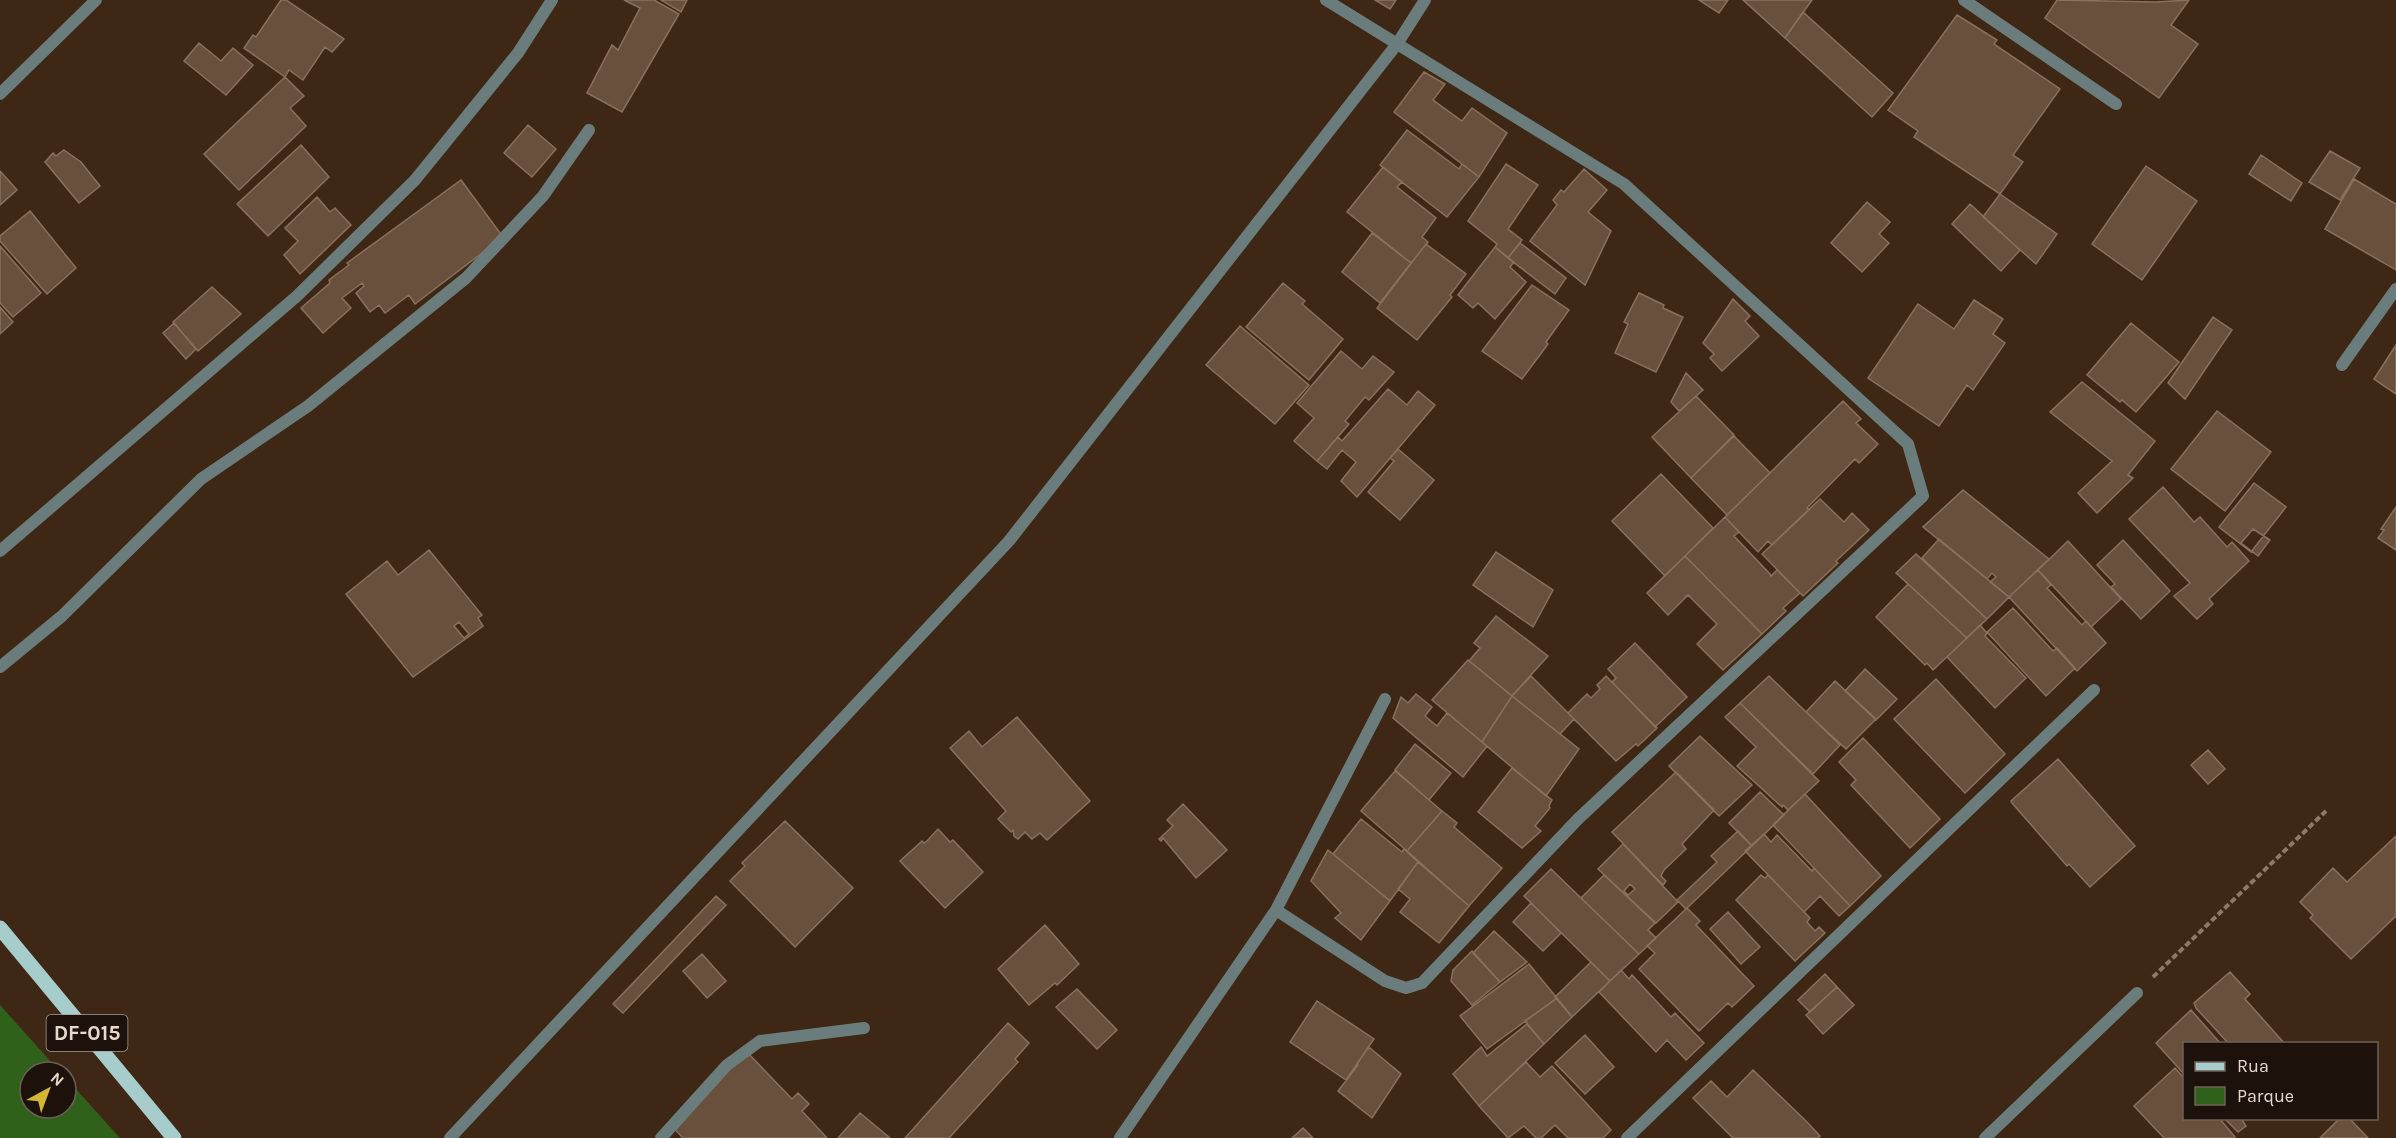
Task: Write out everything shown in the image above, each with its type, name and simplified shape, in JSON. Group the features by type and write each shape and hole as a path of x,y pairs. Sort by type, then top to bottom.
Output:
{"main road":[{"name":"DF-015","path":"0,928 174,1138"}],"street":[{"path":"0,94 96,0"},
{"path":"0,551 297,296 415,180 518,53 552,0"},
{"path":"1276,910 1385,981 1406,988 1422,982 1578,819 1923,496 1908,444 1624,184 1326,0"},
{"path":"450,1138 1009,541 1397,44 1425,0"},
{"path":"1964,0 2116,104"},
{"path":"0,667 62,616 201,479 308,406 466,278 543,196 589,130"},
{"path":"2342,365 2396,289"},
{"path":"1628,1138 2094,690"},
{"path":"1120,1138 1276,910 1385,699"},
{"path":"1985,1138 2137,993"},
{"path":"661,1138 727,1065 760,1041 864,1028"}],"path":[{"path":"2137,993 2326,812"}],"green space":[{"path":"0,1005 49,1060 18,1060 18,1120 78,1120 78,1091 120,1138 0,1138"}],"building":[{"path":"281,0 286,0 344,39 332,52 325,47 303,80 289,70 285,77 244,48 253,35 256,37"},
{"path":"624,0 654,0 679,14 622,112 587,93 612,45 618,50 640,8"},
{"path":"661,0 687,0 681,12"},
{"path":"1375,0 1396,0 1390,9"},
{"path":"1699,0 1728,0 1719,13"},
{"path":"1743,0 1812,0 1785,38"},
{"path":"2057,0 2156,2 2189,0 2171,25 2198,44 2159,98 2045,18"},
{"path":"1803,12 1893,93 1872,117 1785,38"},
{"path":"1957,15 1997,40 1994,44 2060,89 2013,155 2023,162 2000,194 1914,137 1918,131 1888,110"},
{"path":"199,43 221,61 233,48 253,65 226,95 184,61"},
{"path":"1424,72 1445,84 1433,100 1462,121 1472,108 1507,133 1479,177 1394,112"},
{"path":"285,77 304,96 290,108 306,126 239,190 204,154"},
{"path":"528,125 556,149 532,177 504,153"},
{"path":"1407,130 1459,169 1462,164 1479,177 1447,217 1380,165"},
{"path":"301,145 329,177 268,236 237,204"},
{"path":"64,150 81,162 100,186 79,203 45,162 53,153 56,156"},
{"path":"2330,151 2360,168 2340,200 2309,182"},
{"path":"2261,155 2302,183 2291,201 2249,174"},
{"path":"1506,164 1538,185 1508,229 1522,240 1508,258 1495,247 1497,244 1468,221"},
{"path":"2146,166 2197,201 2142,280 2092,244"},
{"path":"1383,167 1402,182 1397,187 1436,218 1422,237 1428,242 1411,263 1347,212"},
{"path":"1584,169 1607,190 1588,212 1611,231 1585,285 1530,241 1557,205 1553,200 1561,190 1564,192"},
{"path":"0,171 17,190 0,205"},
{"path":"2354,179 2396,204 2396,270 2325,229"},
{"path":"461,180 503,237 415,304 409,295 385,313 379,305 370,312 356,293 364,286 362,283 342,298 351,308 323,333 301,308 330,283 329,280 349,265 347,263"},
{"path":"2000,194 2057,234 2036,264 1983,217"},
{"path":"317,197 330,212 335,208 351,225 300,274 284,255 298,241 285,228"},
{"path":"1867,202 1890,222 1879,234 1889,243 1862,272 1831,243"},
{"path":"1970,204 2020,250 2001,271 1952,224"},
{"path":"30,211 76,268 47,294 0,241 0,236"},
{"path":"1372,233 1411,263 1380,303 1342,272"},
{"path":"1520,243 1566,278 1555,294 1508,258"},
{"path":"1426,244 1466,274 1450,295 1452,297 1417,340 1377,308"},
{"path":"0,246 41,293 13,317 0,303"},
{"path":"1495,247 1514,262 1510,267 1526,282 1495,319 1478,303 1473,308 1458,295"},
{"path":"1283,283 1305,301 1302,304 1343,339 1309,380 1246,327"},
{"path":"1532,285 1569,310 1522,379 1482,351"},
{"path":"212,287 241,314 198,351 173,322"},
{"path":"1639,293 1683,317 1656,372 1615,353 1628,324 1624,322"},
{"path":"1733,299 1750,316 1745,321 1759,336 1722,371 1710,358 1714,354 1703,343"},
{"path":"1974,300 2003,319 1993,334 2005,343 1973,390 1967,385 1939,426 1868,378 1918,304 1954,329"},
{"path":"0,307 13,322 0,334"},
{"path":"2213,317 2232,330 2185,399 2168,383"},
{"path":"174,323 196,349 186,359 163,333"},
{"path":"2131,323 2179,362 2136,412 2087,375"},
{"path":"1240,326 1309,385 1275,424 1206,365"},
{"path":"2396,345 2396,394 2374,379"},
{"path":"1341,351 1362,369 1373,356 1394,372 1369,400 1365,397 1345,421 1349,424 1317,461 1294,441 1314,418 1297,403"},
{"path":"1686,373 1703,390 1679,411 1671,402"},
{"path":"2082,382 2155,441 2128,475 2133,478 2097,513 2078,493 2112,461 2050,412"},
{"path":"1388,389 1407,405 1418,391 1435,405 1357,497 1341,481 1356,462 1342,450 1327,469 1317,461 1338,437 1342,441"},
{"path":"1696,396 1734,435 1691,478 1652,437"},
{"path":"1843,401 1861,419 1856,423 1878,444 1859,463 1855,459 1807,508 1809,510 1772,545 1768,541 1758,552 1725,517"},
{"path":"2217,411 2271,452 2225,511 2171,469"},
{"path":"1734,436 1770,473 1727,515 1691,478"},
{"path":"1398,449 1434,480 1400,520 1368,492 1394,461 1390,458"},
{"path":"1661,474 1713,528 1665,576 1612,521"},
{"path":"2254,483 2286,507 2251,552 2219,527"},
{"path":"2163,487 2194,522 2200,517 2227,547 2232,542 2249,561 2209,599 2213,604 2197,619 2174,596 2190,583 2129,519"},
{"path":"1963,490 2049,559 2009,597 1990,582 1996,577 1992,573 1987,579 1923,527"},
{"path":"1820,499 1844,522 1852,513 1869,530 1803,596 1762,554"},
{"path":"2396,507 2396,550 2378,538 2384,530 2381,529"},
{"path":"1725,517 1739,532 1734,536 1771,576 1777,570 1800,593 1783,608 1786,611 1762,634 1685,556"},
{"path":"2253,529 2270,540 2258,556 2241,543"},
{"path":"1939,539 2009,597 1987,619 1922,558"},
{"path":"2123,540 2170,591 2141,619 2111,587 2115,584 2097,565"},
{"path":"2068,541 2121,599 2091,627 2038,570"},
{"path":"429,550 482,615 478,618 483,626 413,677 346,594 387,561 398,575","holes":["459,622 469,634 464,638 454,626"]},
{"path":"1496,552 1553,590 1533,627 1473,585"},
{"path":"1916,554 1987,619 1967,638 1896,573"},
{"path":"1685,556 1762,634 1723,670 1697,644 1717,624 1688,595 1668,615 1647,593"},
{"path":"2038,570 2051,585 2047,588 2082,625 2086,621 2106,643 2077,671 2009,597"},
{"path":"1908,584 1967,638 1933,670 1876,617"},
{"path":"2013,608 2053,651 2057,648 2075,668 2046,696 1987,632"},
{"path":"1496,616 1548,656 1512,696 1469,661 1480,648 1474,643"},
{"path":"1980,625 1987,633 1985,636 2026,678 1995,708 1947,657"},
{"path":"1635,643 1687,697 1655,727 1612,682 1616,678 1608,669"},
{"path":"1468,660 1512,696 1482,742 1432,700"},
{"path":"1865,669 1897,699 1876,720 1845,691"},
{"path":"1531,676 1574,719 1560,734 1512,696"},
{"path":"1606,676 1657,728 1638,746 1636,744 1616,761 1568,713 1587,694 1591,698 1600,689 1597,685"},
{"path":"1769,676 1840,745 1813,774 1740,703"},
{"path":"1936,679 2005,754 1965,793 1894,719"},
{"path":"1835,681 1876,719 1846,749 1806,712"},
{"path":"1416,694 1432,707 1425,716 1437,726 1447,713 1487,746 1463,777 1393,718 1401,697 1408,703"},
{"path":"1512,696 1579,749 1546,796 1482,742"},
{"path":"1740,703 1819,781 1788,810 1737,766 1756,747 1725,717"},
{"path":"1017,717 1090,801 1047,840 1040,833 1032,839 1025,832 1018,839 1014,836 1013,830 1011,832 998,819 1006,811 950,748 969,731 982,747"},
{"path":"1700,736 1752,785 1719,816 1669,766"},
{"path":"1863,738 1940,819 1910,848 1851,785 1856,780 1839,762"},
{"path":"1415,744 1451,773 1429,800 1395,770"},
{"path":"2208,750 2225,769 2208,784 2191,765"},
{"path":"2058,759 2135,846 2090,887 2069,864 2067,866 2011,801"},
{"path":"1512,768 1552,800 1550,808 1535,826 1541,831 1522,848 1478,812"},
{"path":"1395,771 1442,811 1407,851 1361,811"},
{"path":"1676,772 1714,810 1682,844 1686,849 1664,870 1661,876 1666,881 1663,885 1612,832"},
{"path":"1760,792 1784,815 1752,846 1729,823"},
{"path":"1805,794 1881,876 1850,906 1773,825"},
{"path":"1183,804 1227,850 1196,878 1163,838 1161,841 1159,839 1173,826 1167,820"},
{"path":"1442,811 1457,823 1454,827 1502,868 1469,906 1407,851"},
{"path":"1361,819 1402,852 1404,849 1418,862 1390,901 1333,854"},
{"path":"785,821 853,888 795,947 730,881 745,866 742,863"},
{"path":"938,829 950,842 953,840 983,872 945,908 900,861 922,841 924,843 927,841"},
{"path":"1738,831 1752,846 1686,909 1677,900 1717,862 1711,856"},
{"path":"1764,834 1771,842 1777,835 1812,871 1814,868 1850,906 1839,916 1820,896 1804,912 1745,851"},
{"path":"2396,836 2396,916 2351,959 2310,918 2313,915 2300,902 2333,868 2347,882"},
{"path":"1623,844 1678,902 1656,923 1598,869","holes":["1630,884 1635,889 1628,895 1624,891"]},
{"path":"1328,850 1390,901 1361,940 1335,918 1341,913 1311,881"},
{"path":"1418,862 1469,906 1439,943 1400,912 1410,899 1398,889"},
{"path":"1551,869 1639,954 1610,981 1524,896"},
{"path":"1604,875 1655,923 1648,930 1656,938 1639,954 1581,898"},
{"path":"1761,875 1765,878 1768,875 1810,918 1807,922 1815,931 1819,927 1825,933 1795,961 1736,900"},
{"path":"716,896 726,905 623,1013 613,1004"},
{"path":"1531,903 1561,933 1543,951 1513,922"},
{"path":"1687,908 1700,921 1696,925 1754,986 1732,1007 1728,1003 1699,1031 1639,969 1655,953 1647,946"},
{"path":"1728,912 1760,947 1741,964 1710,929"},
{"path":"1045,925 1079,964 1057,985 1055,983 1029,1005 998,969"},
{"path":"1494,931 1527,962 1500,982 1473,953"},
{"path":"1472,951 1500,982 1472,1005 1451,981 1453,970"},
{"path":"702,954 726,981 707,998 683,971"},
{"path":"1591,962 1610,981 1572,1017 1555,997"},
{"path":"1529,964 1557,998 1487,1049 1460,1016"},
{"path":"1621,970 1629,979 1632,975 1671,1017 1675,1013 1704,1043 1686,1060 1667,1040 1656,1052 1599,992"},
{"path":"2230,972 2250,994 2245,999 2283,1042 2227,1042 2194,1003"},
{"path":"1825,974 1837,987 1810,1012 1798,1000"},
{"path":"1837,987 1854,1005 1823,1034 1806,1015"},
{"path":"1077,989 1117,1030 1097,1049 1056,1007"},
{"path":"1557,998 1572,1017 1544,1044 1525,1021"},
{"path":"1317,1001 1374,1039 1346,1080 1290,1042"},
{"path":"2191,1010 2219,1042 2183,1042 2183,1073 2156,1043"},
{"path":"1008,1023 1029,1043 1015,1059 1018,1062 949,1138 905,1138"},
{"path":"1527,1024 1544,1044 1479,1106 1453,1074 1481,1047 1487,1056"},
{"path":"1585,1035 1614,1067 1585,1094 1555,1063"},
{"path":"1370,1048 1401,1074 1372,1118 1338,1091 1367,1049"},
{"path":"745,1050 792,1099 798,1093 809,1104 802,1111 827,1138 683,1138 669,1123"},
{"path":"1526,1062 1540,1077 1552,1066 1611,1130 1603,1138 1568,1138 1555,1125 1541,1138 1536,1138 1524,1126 1508,1138 1479,1106"},
{"path":"2175,1068 2183,1077 2183,1120 2221,1120 2235,1137 2164,1138 2134,1106"},
{"path":"1753,1070 1820,1136 1817,1138 1733,1138 1693,1098 1711,1081 1727,1097"},
{"path":"860,1113 890,1138 838,1138"},
{"path":"2226,1120 2242,1120 2246,1126 2238,1132"},
{"path":"2338,1120 2351,1120 2368,1138 2320,1138"},
{"path":"1303,1128 1313,1138 1292,1138"}]}
